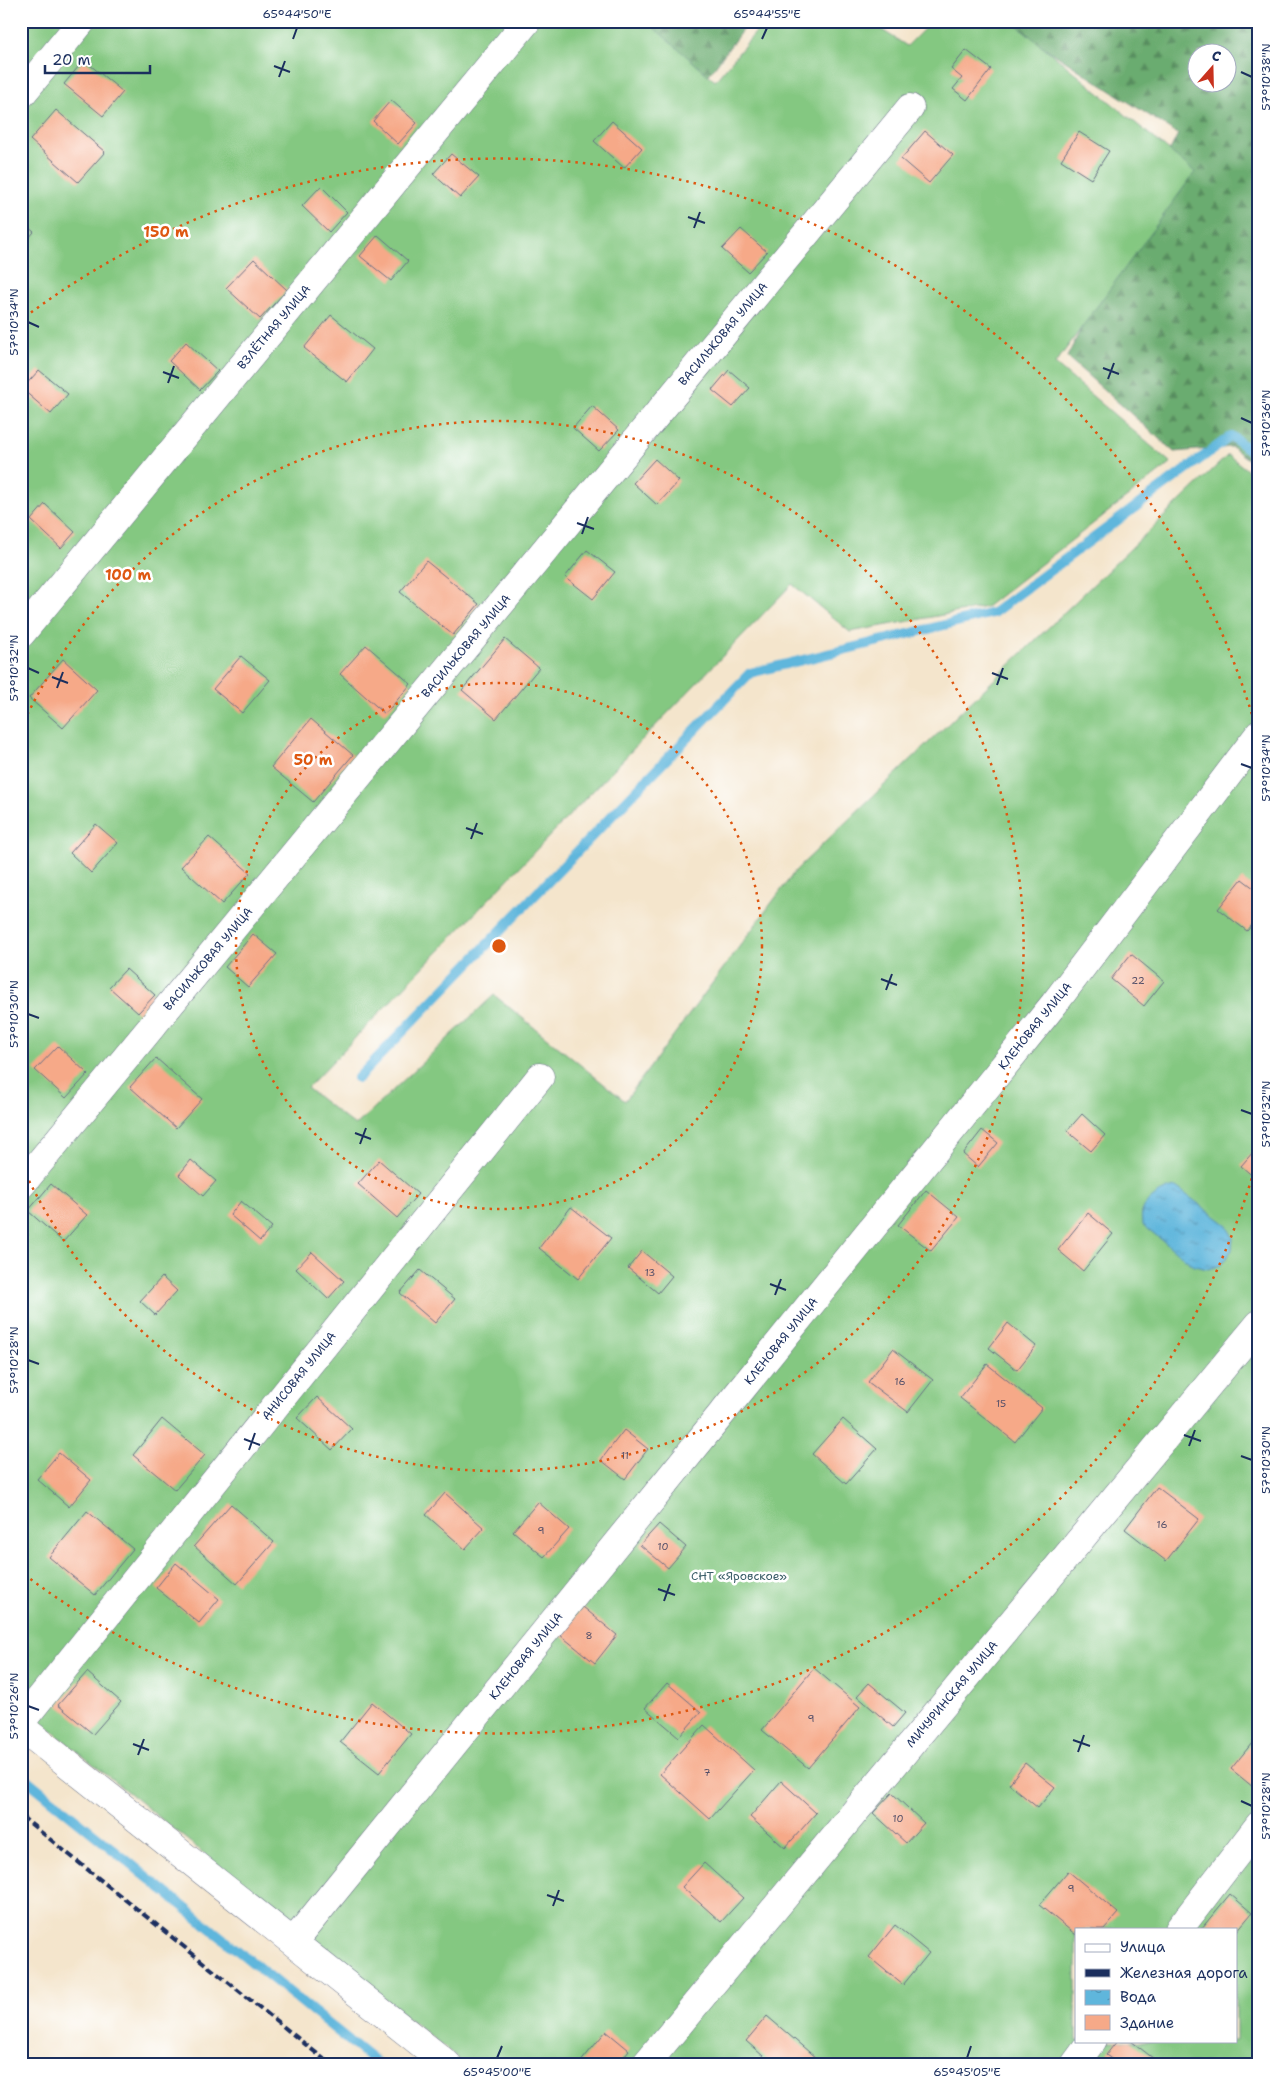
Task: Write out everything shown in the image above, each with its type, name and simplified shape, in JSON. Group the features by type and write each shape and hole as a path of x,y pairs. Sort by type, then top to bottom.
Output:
{"street":[{"path":"21,95 82,21"},
{"name":"ВЗЛЁТНАЯ УЛИЦА","path":"21,634 527,21"},
{"name":"ВАСИЛЬКОВАЯ УЛИЦА","path":"21,1184 910,108"},
{"name":"КЛЕНОВАЯ УЛИЦА","path":"294,1942 1054,1004 1259,734"},
{"name":"АНИСОВАЯ УЛИЦА","path":"21,1722 540,1077"},
{"name":"МИЧУРИНСКАЯ УЛИЦА","path":"646,2064 1259,1324"},
{"path":"21,1727 447,2064"},
{"path":"1180,1928 1259,1826"},
{"path":"1075,2064 1091,2042"}],"green space":[{"name":"СНТ «Яровское»","path":"21,21 646,21 715,81 765,21 868,21 907,46 932,21 1012,21 1195,172 1055,364 1171,463 986,607 850,632 792,584 307,1088 355,1126 494,995 625,1101 796,870 1228,455 1259,479 1259,2064 465,2064 21,1706"},
{"path":"588,21 749,21 681,112"},
{"path":"1003,21 1247,21 1259,31 1259,468 1232,447 1174,452 1067,357 1178,134"}],"water":[{"path":"1176,1187 1227,1225 1233,1238 1232,1250 1221,1265 1208,1269 1194,1266 1142,1224 1142,1212 1147,1203 1161,1192"}],"building":[{"path":"966,50 991,69 967,100 953,89 962,78 951,69"},
{"path":"84,60 123,92 103,116 64,84"},
{"path":"391,100 417,123 398,144 373,121"},
{"path":"56,110 105,152 78,182 30,140"},
{"path":"612,121 642,148 624,168 594,141"},
{"path":"925,131 953,155 929,183 901,159"},
{"path":"1079,132 1109,151 1091,179 1061,160"},
{"path":"451,154 479,177 460,198 433,174"},
{"path":"321,186 347,212 329,232 302,206"},
{"path":"21,221 34,232 21,247"},
{"path":"741,229 767,252 748,272 722,249"},
{"path":"378,235 408,261 391,281 360,256"},
{"path":"254,259 287,290 260,319 226,288"},
{"path":"331,315 373,349 347,382 304,348"},
{"path":"186,342 218,371 200,390 169,361"},
{"path":"39,370 68,394 51,414 22,389"},
{"path":"729,370 750,388 733,407 712,390"},
{"path":"592,406 619,430 599,451 573,428"},
{"path":"655,459 679,481 657,505 633,483"},
{"path":"45,504 75,532 61,548 31,520"},
{"path":"587,550 615,572 593,599 565,577"},
{"path":"426,561 479,604 453,635 400,592"},
{"path":"505,639 539,668 496,719 462,690"},
{"path":"366,645 411,684 385,714 340,674"},
{"path":"241,656 270,680 242,713 213,689"},
{"path":"63,659 97,690 63,728 29,698"},
{"path":"311,719 353,755 313,802 271,767"},
{"path":"96,824 118,843 91,873 70,853"},
{"path":"209,837 250,873 222,904 181,867"},
{"path":"1242,879 1259,892 1259,917 1247,931 1218,909"},
{"path":"253,934 277,954 248,987 225,967"},
{"path":"1131,954 1164,981 1144,1006 1111,979"},
{"path":"126,969 155,995 138,1013 109,987"},
{"path":"58,1046 88,1074 66,1098 35,1070"},
{"path":"156,1058 202,1099 176,1128 130,1087"},
{"path":"1082,1114 1105,1135 1091,1151 1067,1131"},
{"path":"982,1130 998,1143 978,1167 963,1154"},
{"path":"1259,1145 1259,1176 1256,1179 1241,1166"},
{"path":"191,1160 216,1181 203,1196 179,1175"},
{"path":"379,1160 418,1194 397,1218 358,1184"},
{"path":"51,1184 87,1215 63,1242 28,1211"},
{"path":"926,1190 959,1217 931,1251 898,1225"},
{"path":"241,1201 272,1227 260,1241 230,1215"},
{"path":"571,1207 611,1238 578,1279 539,1248"},
{"path":"1088,1213 1113,1234 1083,1271 1058,1250"},
{"path":"642,1251 672,1276 658,1293 628,1268"},
{"path":"312,1252 344,1281 328,1299 296,1269"},
{"path":"420,1270 455,1299 435,1323 400,1293"},
{"path":"162,1277 177,1291 155,1315 140,1301"},
{"path":"1008,1323 1036,1346 1017,1370 989,1348"},
{"path":"893,1349 933,1380 908,1412 868,1382"},
{"path":"987,1364 1042,1408 1015,1442 960,1398"},
{"path":"317,1397 352,1429 332,1450 297,1418"},
{"path":"162,1419 205,1455 175,1490 133,1455"},
{"path":"843,1419 877,1449 846,1484 812,1454"},
{"path":"624,1430 648,1449 625,1479 601,1460"},
{"path":"59,1453 91,1480 69,1507 37,1479"},
{"path":"1157,1487 1199,1519 1166,1561 1125,1529"},
{"path":"445,1493 484,1528 465,1549 426,1515"},
{"path":"538,1502 569,1529 544,1557 513,1531"},
{"path":"231,1504 274,1542 237,1584 194,1546"},
{"path":"87,1511 133,1549 95,1595 49,1557"},
{"path":"659,1524 686,1547 668,1568 640,1545"},
{"path":"176,1563 219,1599 199,1623 156,1588"},
{"path":"583,1607 617,1635 595,1663 560,1635"},
{"path":"814,1668 860,1707 808,1768 762,1730"},
{"path":"87,1672 121,1702 93,1734 58,1705"},
{"path":"667,1683 701,1712 679,1737 645,1708"},
{"path":"869,1683 905,1713 893,1727 857,1696"},
{"path":"372,1702 411,1734 379,1773 340,1742"},
{"path":"704,1725 754,1770 710,1819 660,1774"},
{"path":"1256,1738 1259,1741 1259,1792 1231,1769"},
{"path":"1025,1763 1055,1787 1038,1808 1009,1784"},
{"path":"781,1781 816,1813 785,1848 750,1817"},
{"path":"892,1793 924,1823 906,1843 873,1813"},
{"path":"704,1863 743,1898 721,1922 682,1887"},
{"path":"1068,1871 1118,1913 1105,1928 1075,1928 1075,1934 1039,1905"},
{"path":"1230,1894 1252,1913 1238,1930 1238,1928 1202,1928"},
{"path":"895,1925 929,1953 903,1985 869,1957"},
{"path":"767,2016 823,2064 772,2064 746,2041"},
{"path":"606,2031 629,2050 618,2064 579,2064"},
{"path":"1116,2042 1132,2042 1158,2062 1157,2064 1118,2064 1106,2055"}],"waterway":[{"path":"358,1078 750,673 993,613 1231,436 1259,457"},
{"path":"21,1775 378,2064"}],"railway":[{"path":"21,1816 330,2064"}]}
